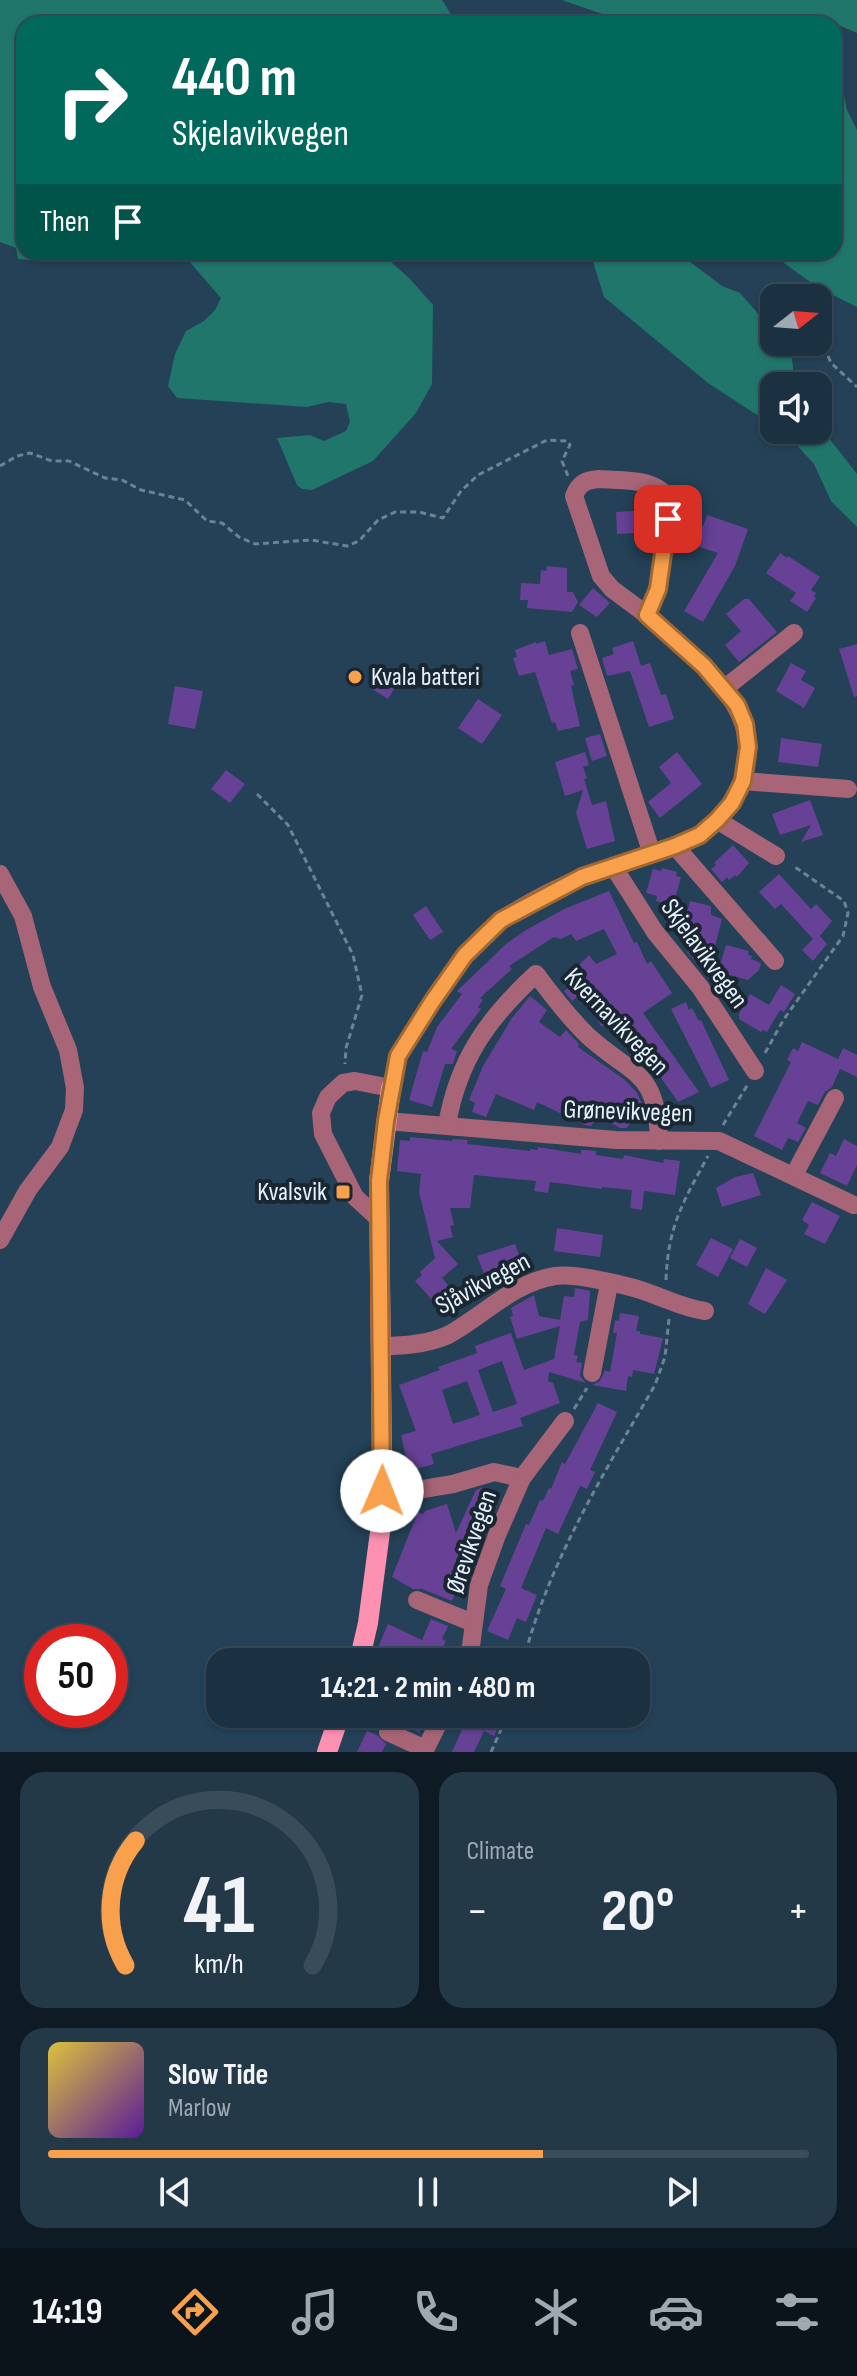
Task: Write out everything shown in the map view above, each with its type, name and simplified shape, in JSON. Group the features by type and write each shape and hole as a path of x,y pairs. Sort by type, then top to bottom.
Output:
{"main road":[{"path":"362,1648 375,1579 382,1491 379,1181 391,1088"},
{"path":"327,1752 335,1728"}],"street":[{"path":"380,1220 355,1197 323,1134 321,1113 328,1097 343,1083 355,1081 391,1088 398,1056 432,1002 465,955 501,920 582,877 700,835 732,803 743,781 748,747 745,724 737,705 725,688 601,576 574,496 577,489 589,480 633,482 663,491 670,502 658,589 647,615"},
{"path":"580,633 652,854"},
{"path":"725,688 794,633"},
{"path":"743,781 848,789"},
{"path":"717,820 776,856"},
{"name":"Skjelavikvegen","path":"675,846 775,961"},
{"name":"Skjelavikvegen","path":"613,866 655,932 700,987 755,1071"},
{"path":"0,874 23,916 42,987 68,1050 75,1088 74,1110 60,1147 28,1190 0,1240"},
{"name":"Kvernavikvegen","path":"447,1125 456,1086 479,1039 501,1008 536,974 589,1036 646,1082 654,1098 659,1141"},
{"path":"794,1175 835,1098"},
{"name":"Grønevikvegen","path":"386,1121 616,1140 719,1141 854,1205"},
{"name":"Sjåvikvegen","path":"381,1346 403,1346 446,1335 527,1285 556,1276 582,1277 650,1293 683,1308 705,1311"},
{"path":"592,1373 609,1284"},
{"name":"Ørevikvegen","path":"470,1648 479,1585 522,1478 565,1421"},
{"name":"Ørevikvegen","path":"382,1491 417,1490 453,1484 494,1472 522,1478"},
{"name":"Ørevikvegen","path":"417,1600 473,1623"},
{"path":"388,1732 424,1751 436,1728"}],"path":[{"path":"828,356 831,363 857,387"},
{"path":"0,466 17,456 30,453 52,461 69,461 105,478 122,480 141,490 185,500 207,521 222,523 239,537 259,544 311,540 347,546 359,541 378,520 395,512 419,512 443,518 461,491 478,475 547,440 568,441 570,445 562,461 566,474 577,489"},
{"path":"257,794 288,825 353,955 362,995 346,1048 343,1083"},
{"path":"527,1648 559,1555 662,1370 668,1329 668,1248 672,1226 709,1154 719,1141 721,1129 784,1019 835,948 848,922 844,901 808,874 776,856"},
{"path":"565,1421 584,1393 592,1373"},
{"path":"491,1752 502,1728"}],"shaded area":[{"path":"0,0 442,0 452,16 16,16 16,248 0,242"},
{"path":"562,0 857,0 857,33 842,27 842,16 608,16"},
{"path":"842,86 847,110 857,130 857,307 832,294 832,284 813,284 780,260 842,260"},
{"path":"188,260 389,260 433,305 432,384 416,413 373,461 312,490 302,489 297,485 277,438 310,435 324,441 346,431 350,422 346,404 328,402 307,407 177,398 168,386 175,354 186,331 204,321 221,298"},
{"path":"592,260 688,260 722,286 740,293 760,316 760,356 790,356 792,359 793,372 760,372 760,416 708,383 604,297"},
{"path":"832,442 857,474 857,527 831,501 814,464 796,444"}],"building":[{"path":"647,510 648,532 617,534 616,512"},
{"path":"707,515 748,529 735,566 703,622 684,611 718,553 691,544 698,524 703,526"},
{"path":"780,553 820,577 811,590 816,593 816,598 807,612 790,601 796,593 766,573"},
{"path":"547,566 567,568 567,592 573,592 578,602 572,612 527,608 528,600 520,600 521,583 540,584 541,570 546,571"},
{"path":"593,588 610,603 597,617 579,605"},
{"path":"744,599 749,599 777,632 739,662 725,645 741,631 726,614"},
{"path":"545,641 549,655 572,649 578,669 570,671 574,685 571,686 580,726 558,731 555,722 552,723 535,672 519,676 513,658 517,657 515,650"},
{"path":"633,641 641,666 650,663 661,695 666,694 674,719 649,727 630,671 607,676 602,658 614,654 612,648"},
{"path":"857,644 857,696 854,697 839,649"},
{"path":"791,663 806,671 801,680 815,688 804,708 776,691"},
{"path":"383,671 399,681 388,699 372,689"},
{"path":"175,686 203,691 195,729 168,724"},
{"path":"478,699 502,715 482,744 458,728"},
{"path":"600,734 607,756 592,761 585,738"},
{"path":"781,738 822,744 818,767 778,762"},
{"path":"585,752 589,765 583,767 587,778 584,779 592,805 606,801 615,841 587,849 576,813 583,790 565,796 555,762"},
{"path":"677,752 702,784 660,818 648,802 671,783 659,767"},
{"path":"226,770 245,784 230,803 211,789"},
{"path":"810,800 823,835 801,842 811,825 780,835 772,814"},
{"path":"733,845 749,863 737,877 735,875 729,880 727,877 722,882 711,869"},
{"path":"662,868 677,872 676,876 681,877 673,906 656,901 657,896 646,893 653,869 661,871"},
{"path":"779,874 811,909 816,904 832,921 820,936 827,944 813,961 802,950 813,939 781,904 775,909 759,892"},
{"path":"609,891 634,943 637,942 647,964 651,961 672,993 643,1013 699,1092 678,1102 622,1022 616,1026 612,1021 607,1026 601,1026 596,1018 603,1013 585,991 572,1001 564,991 574,983 568,976 589,955 596,964 617,954 604,929 576,941 571,934 561,939 554,937 509,966 512,969 480,998 483,1000 478,1007 481,1009 451,1049 457,1051 453,1064 445,1064 432,1107 409,1100 423,1051 427,1052 437,1027 462,994 457,991 506,944 526,930 564,909"},
{"path":"690,901 711,906 711,915 722,919 715,946 696,963 687,952 702,938 682,933"},
{"path":"426,906 443,932 430,940 413,915"},
{"path":"726,945 749,951 751,959 761,963 759,970 748,980 718,972"},
{"path":"781,985 795,994 784,1012 780,1010 767,1032 761,1032 739,1019 750,994 769,1005"},
{"path":"530,996 547,1010 539,1022 560,1037 566,1030 579,1044 578,1047 625,1080 637,1093 642,1104 627,1128 620,1128 598,1115 591,1126 585,1125 537,1102 534,1110 496,1094 486,1117 472,1112 475,1103 469,1100 483,1066 512,1018"},
{"path":"686,1002 689,1010 692,1008 701,1020 729,1080 711,1088 671,1009"},
{"path":"802,1042 838,1059 843,1048 857,1055 857,1077 840,1069 832,1087 825,1092 818,1105 808,1101 797,1123 806,1128 798,1142 788,1138 782,1150 754,1136 791,1062 787,1060 793,1048 798,1051"},
{"path":"410,1137 468,1140 467,1144 530,1151 538,1150 538,1147 581,1154 581,1150 587,1150 596,1151 596,1155 623,1159 624,1155 663,1163 664,1159 680,1161 675,1195 644,1191 642,1210 630,1208 632,1190 550,1182 548,1193 534,1191 536,1181 474,1175 470,1208 450,1208 453,1237 437,1241 458,1264 442,1278 459,1298 443,1312 415,1281 435,1258 419,1192 421,1174 397,1171 400,1140 410,1141"},
{"path":"844,1139 857,1146 857,1165 847,1186 820,1173 830,1153 836,1156"},
{"path":"753,1173 761,1195 722,1207 716,1188 735,1177"},
{"path":"812,1202 840,1216 825,1244 804,1234 809,1225 802,1220"},
{"path":"557,1228 603,1235 600,1257 554,1251"},
{"path":"711,1238 733,1249 718,1277 696,1265"},
{"path":"740,1239 757,1248 747,1267 730,1258"},
{"path":"515,1244 522,1263 484,1274 477,1256"},
{"path":"766,1268 787,1280 765,1314 748,1304"},
{"path":"575,1288 590,1291 588,1320 580,1322 574,1355 578,1356 576,1362 582,1363 580,1376 586,1383 549,1372 548,1381 553,1383 560,1403 520,1418 523,1426 431,1454 434,1464 402,1473 399,1459 406,1457 401,1435 416,1431 399,1385 477,1353 475,1346 511,1333 524,1370 554,1359 560,1326 517,1339 510,1317 513,1316 511,1308 534,1295 539,1316 560,1320 564,1296 574,1297","holes":["502,1361 517,1404 493,1412 478,1370","467,1381 480,1415 453,1424 442,1390"]},
{"path":"620,1313 639,1316 636,1331 640,1334 663,1338 654,1374 633,1370 632,1377 628,1376 626,1391 592,1385 600,1381 605,1370 610,1372 617,1333 613,1333 615,1320 619,1321"},
{"path":"598,1403 617,1412 590,1470 595,1472 587,1489 580,1486 558,1534 546,1528 521,1588 537,1595 526,1622 517,1618 508,1640 487,1631 506,1589 500,1586 526,1524 529,1525 540,1500 543,1501 551,1489 562,1462 565,1464"},
{"path":"481,1488 496,1495 492,1503 497,1505 482,1543 477,1540 467,1557 452,1592 455,1594 452,1601 422,1589 413,1589 392,1577 418,1512 423,1514 447,1504 456,1533 476,1490"},
{"path":"431,1619 448,1626 442,1639 446,1641 443,1648 378,1648 388,1624 422,1640"},
{"path":"463,1728 498,1728 494,1736 484,1731 474,1752 452,1752"},
{"path":"367,1731 386,1744 382,1752 357,1752"}],"place":[{"name":"Kvala batteri","path":"355,677"},
{"name":"Kvalsvik","path":"343,1192"}],"route":[{"path":"382,1491 379,1181 398,1056 465,955 501,920 582,877 700,835 732,803 743,781 748,747 745,724 737,705 704,666 647,615 658,589 668,519"}]}
